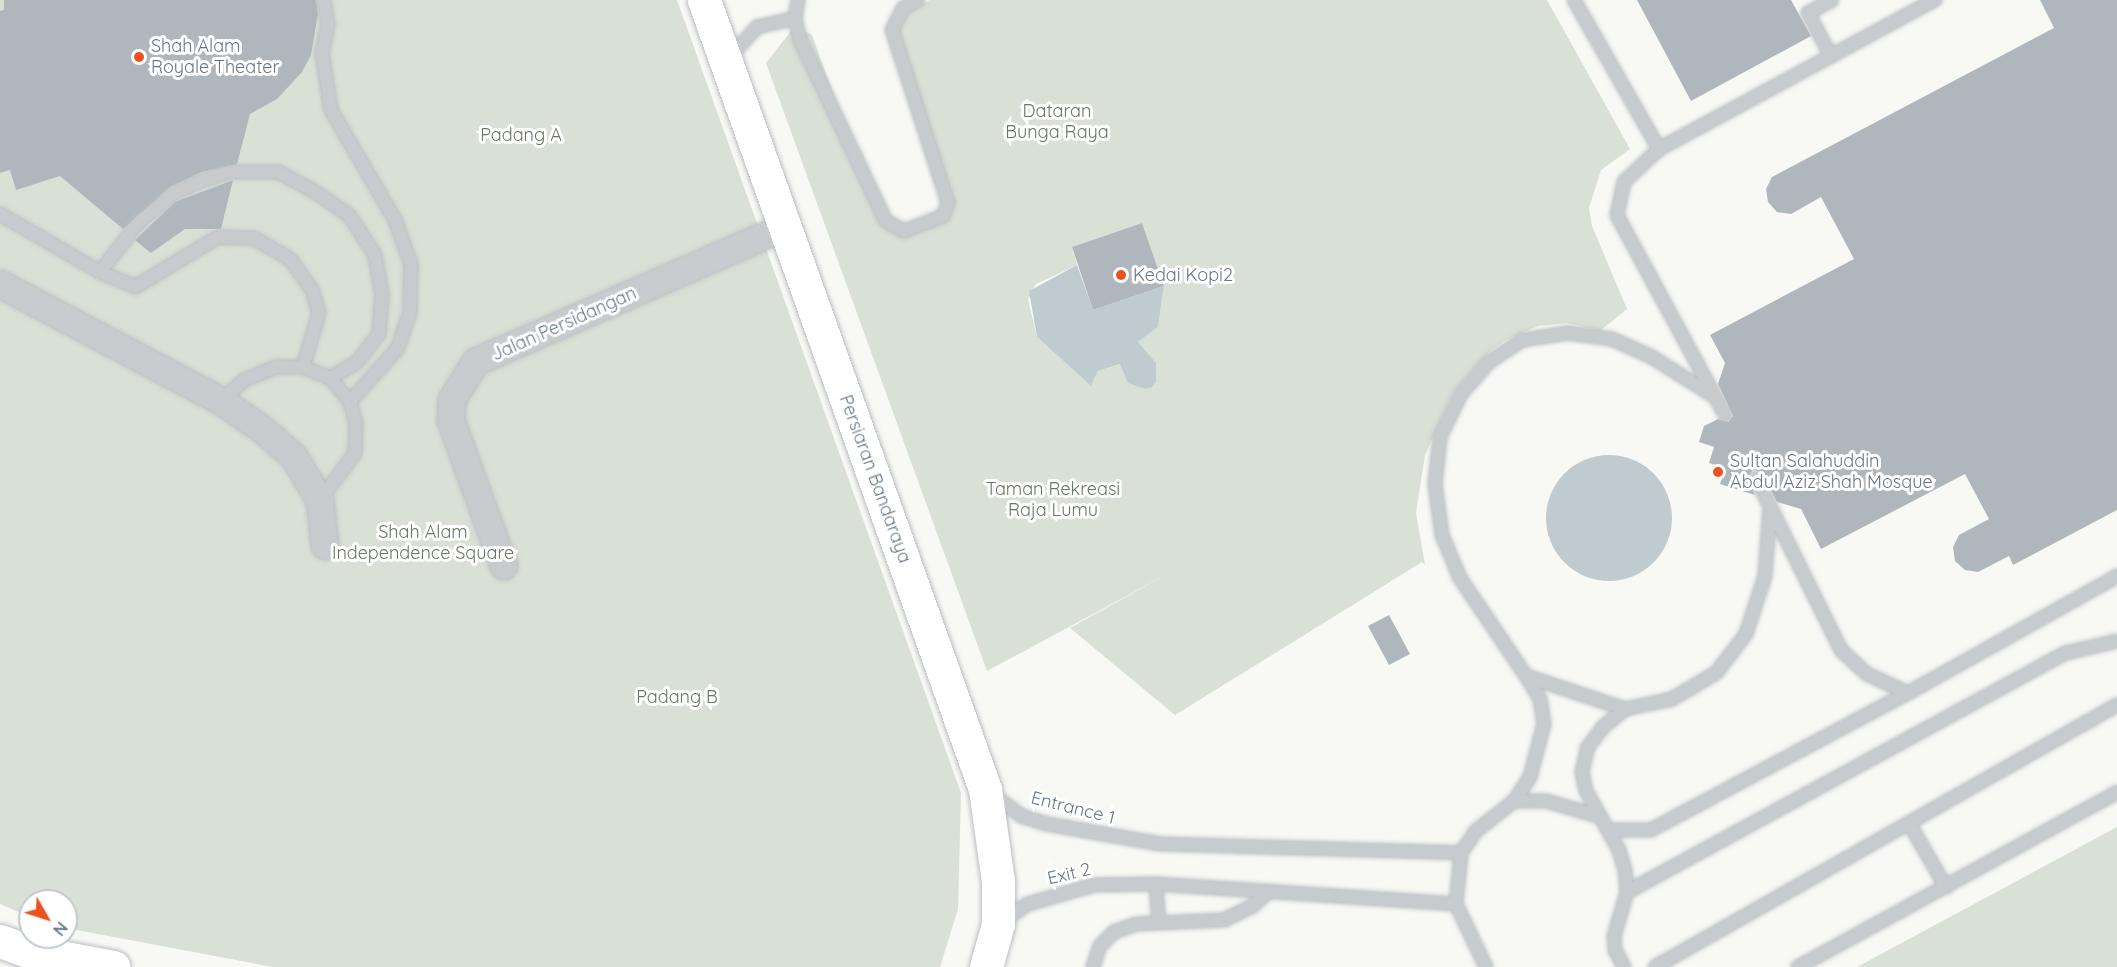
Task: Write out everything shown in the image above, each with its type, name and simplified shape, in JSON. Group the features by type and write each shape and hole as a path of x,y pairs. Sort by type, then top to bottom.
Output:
{"main road":[{"name":"Persiaran Bandaraya","path":"704,0 787,226 985,789 998,881 998,924 986,967"},
{"path":"0,941 28,951 114,967"}],"street":[{"name":"Jalan Persidangan","path":"504,566 451,420 452,400 476,362 787,226"},
{"path":"2,290 221,401 294,457 320,500 326,546"}],"lane":[{"path":"324,0 328,25 322,53 331,110 395,220 411,264 410,312 397,349 350,402"},
{"path":"798,0 795,18 800,40 886,221 904,231 943,216 948,203 892,30 903,8 918,0"},
{"path":"1574,0 1659,149"},
{"path":"1831,56 1808,13 1832,0"},
{"path":"1725,416 1617,215 1624,182 1659,149 1935,0"},
{"path":"727,60 757,27 795,18"},
{"path":"100,272 131,232 171,196 202,181 232,172 278,172 312,190 349,215 375,255 382,293 379,334 356,363 330,378"},
{"path":"0,214 100,272 135,287 218,237 254,238 291,260 312,290 319,314 303,367"},
{"path":"1486,967 1456,904 1461,853 1476,831 1515,801 1530,777 1544,724 1540,699 1476,607 1442,535 1435,484 1440,437 1461,394 1489,362 1522,340 1569,333 1612,339 1652,357 1715,397"},
{"path":"221,401 244,380 276,367 303,367 330,378 350,402 356,423 355,453 340,479 320,500"},
{"path":"1756,478 1841,650 1867,674 1908,693"},
{"path":"1624,967 1615,950 1614,936 1627,892 1625,870 1608,830 1598,816 1582,772 1588,747 1603,727 1625,709 1672,699 1695,688 1732,655 1749,625 1765,576 1770,508"},
{"path":"1608,830 1651,830 1908,693 2117,576"},
{"path":"1627,892 2066,653 2117,640"},
{"path":"1526,676 1625,709"},
{"path":"1655,967 1911,825 2117,705"},
{"name":"Entrance 1","path":"985,789 1021,816 1047,824 1160,844 1461,853"},
{"path":"1798,967 2117,792"},
{"path":"1515,801 1546,801 1598,816"},
{"path":"1911,825 1946,887"},
{"path":"1156,884 1159,923"},
{"name":"Exit 2","path":"998,924 1028,904 1072,889 1156,884 1456,904"},
{"path":"1093,967 1100,945 1114,932 1159,923 1224,920 1253,906 1268,892"}],"green space":[{"name":"Shah Alam Independence Square","path":"0,0 677,0 961,793 958,909 940,967 273,967 78,930 78,889 18,889 18,912 0,904"},
{"path":"930,0 1547,0 1630,149 1601,170 1589,208 1592,226 1627,309 1600,331 1567,323 1538,326 1504,341 1486,355 1454,391 1425,455 1416,513 1425,565 1422,562 1175,715 1070,628 1171,572 987,671 766,63 795,26 812,35 879,220 903,236 946,219 898,30 908,12","holes":["1142,223 1164,286 1158,327 1138,342 1121,364 1098,371 1091,386 1037,337 1028,300 1036,284 1077,265 1072,247"]},
{"path":"2117,827 2117,967 1857,967"}],"shaded area":[{"path":"1077,265 1093,310 1164,286 1158,327 1138,342 1156,363 1156,382 1152,387 1145,389 1128,383 1120,364 1098,371 1091,386 1037,337 1029,291"},
{"path":"1609,455 1633,460 1654,473 1667,494 1672,518 1667,542 1654,563 1633,576 1609,581 1585,576 1564,563 1551,542 1546,518 1551,494 1564,473 1585,460"}],"building":[{"path":"4,0 316,0 318,14 311,55 302,72 277,99 250,114 237,164 202,172 170,187 123,229 60,176 16,190 10,170 0,173 0,11 4,10"},
{"path":"1637,0 1791,0 1811,36 1691,101"},
{"path":"2040,0 2117,0 2117,510 2013,565 2009,556 1978,572 1965,570 1955,561 1953,547 1959,535 1989,519 1965,474 1821,549 1801,509 1777,502 1761,472 1753,470 1748,477 1755,495 1720,484 1725,468 1709,463 1714,447 1699,442 1704,426 1718,419 1728,422 1733,416 1718,384 1725,363 1710,335 1854,259 1821,197 1791,214 1777,212 1768,202 1766,189 1772,177 2054,28"},
{"path":"233,180 221,229 185,229 151,253 135,240 175,202"},
{"name":"Kedai Kopi2","path":"1142,223 1164,286 1093,310 1072,247"},
{"path":"1389,615 1410,654 1389,665 1368,626"}],"place":[{"name":"Shah Alam Royale Theater","path":"139,57"},
{"name":"Kedai Kopi2","path":"1121,275"},
{"name":"Sultan Salahuddin Abdul Aziz Shah Mosque","path":"1718,472"}],"park label":[{"name":"Dataran Bunga Raya","path":"1057,122"},
{"name":"Padang A","path":"521,135"},
{"name":"Taman Rekreasi Raja Lumu","path":"1053,500"},
{"name":"Padang B","path":"677,697"}]}
